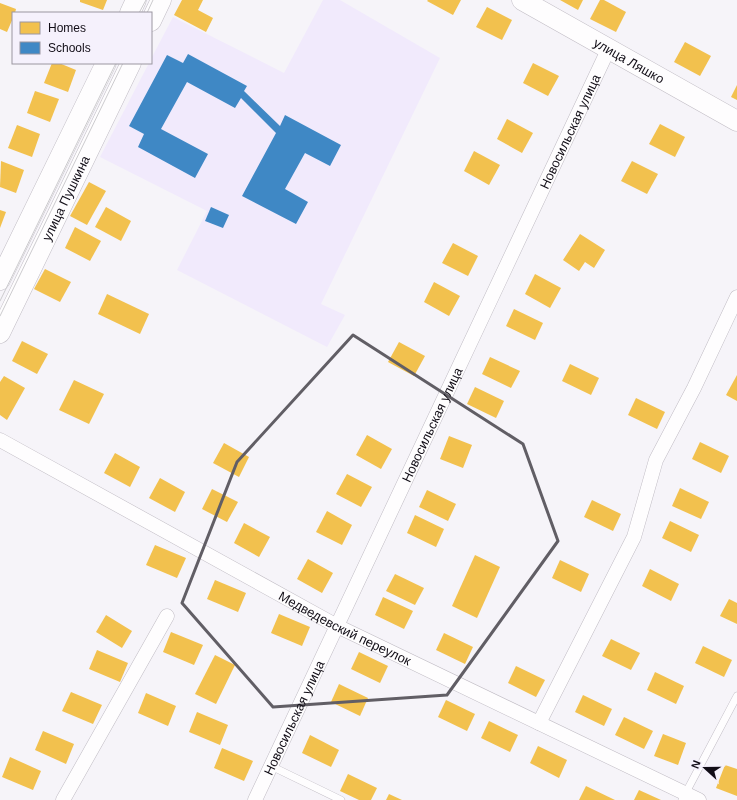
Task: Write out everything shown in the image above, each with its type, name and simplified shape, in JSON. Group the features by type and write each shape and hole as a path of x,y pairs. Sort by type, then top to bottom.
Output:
{"main road":[{"path":"130,12 136,0"},
{"path":"152,19 161,0"},
{"name":"улица Ляшко","path":"522,0 608,50 737,121"},
{"name":"улица Пушкина","path":"0,280 106,64"},
{"name":"улица Пушкина","path":"0,333 130,64"}],"street":[{"name":"Новосильская улица","path":"255,800 608,50"},
{"path":"539,722 634,537 656,460 694,388 737,297"},
{"name":"Медведевский переулок","path":"0,440 337,626 539,722 684,797 699,800"},
{"path":"63,800 167,616"}],"lane":[{"path":"684,797 737,696"},
{"path":"271,766 341,800"}],"highlighted area":[{"path":"353,335 523,444 558,541 447,695 273,707 182,603 237,462"}],"shaded area":[{"path":"323,0 340,0 440,58 321,304 345,315 327,347 177,270 207,211 100,157 148,64 152,64 152,57 173,17 284,73"}],"building: Homes":[{"path":"80,0 107,0 103,10 80,2"},
{"path":"182,0 203,0 198,10 213,18 206,32 174,15"},
{"path":"461,0 453,15 427,1"},
{"path":"560,0 583,0 578,10"},
{"path":"600,0 604,0 626,12 616,32 590,19"},
{"path":"0,3 16,9 15,12 12,12 12,20 7,32 0,29"},
{"path":"487,7 512,20 502,40 476,27"},
{"path":"685,42 711,56 700,76 674,62"},
{"path":"533,63 559,76 548,96 523,83"},
{"path":"52,64 61,64 76,70 68,92 44,83"},
{"path":"737,85 737,100 731,97"},
{"path":"35,91 59,99 50,122 27,113"},
{"path":"507,119 533,133 522,153 497,139"},
{"path":"660,124 685,137 675,157 649,144"},
{"path":"17,125 40,134 32,157 8,148"},
{"path":"474,151 500,165 489,185 464,171"},
{"path":"1,161 24,170 16,193 0,187"},
{"path":"632,161 658,174 647,194 621,181"},
{"path":"89,182 106,191 87,225 70,216"},
{"path":"106,207 131,221 121,241 95,227"},
{"path":"0,210 6,212 0,228"},
{"path":"75,227 101,241 90,261 65,248"},
{"path":"580,234 605,250 594,268 585,262 579,271 563,260"},
{"path":"453,243 478,256 468,276 442,263"},
{"path":"45,269 71,282 60,302 34,289"},
{"path":"535,274 561,288 550,308 525,294"},
{"path":"434,282 460,296 449,316 424,302"},
{"path":"107,294 149,314 140,334 98,314"},
{"path":"514,309 543,323 535,340 506,326"},
{"path":"22,341 48,354 37,374 12,361"},
{"path":"399,342 425,356 414,376 388,362"},
{"path":"490,357 520,371 511,388 482,374"},
{"path":"570,364 599,378 591,395 562,381"},
{"path":"737,375 737,401 726,395"},
{"path":"4,376 25,388 7,420 0,415 0,382"},
{"path":"74,380 104,394 89,424 59,410"},
{"path":"475,387 504,401 496,418 467,404"},
{"path":"636,398 665,412 657,429 628,415"},
{"path":"367,435 392,449 381,469 356,455"},
{"path":"449,436 472,445 463,468 440,459"},
{"path":"700,442 729,456 721,473 692,459"},
{"path":"224,443 249,457 239,477 213,463"},
{"path":"115,453 140,467 130,487 104,473"},
{"path":"347,474 372,487 361,507 336,494"},
{"path":"160,478 185,492 175,512 149,498"},
{"path":"680,488 709,502 701,519 672,506"},
{"path":"212,489 238,502 227,522 202,509"},
{"path":"427,490 456,504 448,521 419,507"},
{"path":"592,500 621,514 613,531 584,517"},
{"path":"327,511 352,525 342,545 316,532"},
{"path":"415,515 444,529 436,547 407,533"},
{"path":"670,521 699,535 691,552 662,538"},
{"path":"244,523 270,537 259,557 234,543"},
{"path":"155,545 186,558 177,578 146,565"},
{"path":"475,555 500,567 477,618 452,606"},
{"path":"308,559 333,573 322,593 297,579"},
{"path":"560,560 589,574 581,592 552,578"},
{"path":"650,569 679,584 671,601 642,586"},
{"path":"395,574 424,588 415,605 386,591"},
{"path":"215,580 246,593 238,612 207,599"},
{"path":"383,597 413,611 404,629 375,615"},
{"path":"729,599 737,603 737,624 720,616"},
{"path":"279,614 310,627 302,646 271,633"},
{"path":"106,615 132,631 122,648 96,632"},
{"path":"171,632 203,645 194,665 163,652"},
{"path":"444,633 473,647 465,664 436,650"},
{"path":"611,639 640,653 631,670 602,656"},
{"path":"703,646 732,660 724,677 695,663"},
{"path":"97,650 128,663 120,682 89,669"},
{"path":"359,652 388,666 380,683 351,669"},
{"path":"215,655 235,665 216,704 195,694"},
{"path":"516,666 545,680 536,697 508,683"},
{"path":"655,672 684,686 676,704 647,690"},
{"path":"339,684 368,698 360,716 331,702"},
{"path":"71,692 102,705 93,724 62,711"},
{"path":"146,693 176,706 168,726 138,713"},
{"path":"583,695 612,709 604,726 575,712"},
{"path":"446,700 475,714 467,731 438,717"},
{"path":"197,712 228,725 220,745 189,732"},
{"path":"624,717 653,731 644,749 615,735"},
{"path":"489,721 518,735 510,752 481,738"},
{"path":"43,731 74,744 66,764 35,750"},
{"path":"663,734 686,743 678,765 654,756"},
{"path":"310,735 339,750 331,767 302,753"},
{"path":"538,746 567,760 559,778 530,763"},
{"path":"222,748 253,761 244,781 214,768"},
{"path":"10,757 41,771 33,790 2,777"},
{"path":"725,765 737,769 737,796 716,788"},
{"path":"348,774 377,788 371,800 359,800 340,791"},
{"path":"586,786 615,800 579,800"},
{"path":"639,790 661,800 634,800"},
{"path":"389,794 402,800 386,800"}],"building: Schools":[{"path":"188,54 247,86 244,91 280,126 285,115 341,145 330,166 305,153 285,189 308,202 296,224 242,196 276,133 241,98 235,108 187,82 161,129 208,154 195,178 138,147 144,134 129,126 167,55 183,63"},
{"path":"211,207 229,215 223,228 205,221"}],"tram line":[{"path":"140,12 146,0"},
{"path":"147,12 153,0"},
{"path":"0,301 116,64"},
{"path":"0,316 123,64"}]}
